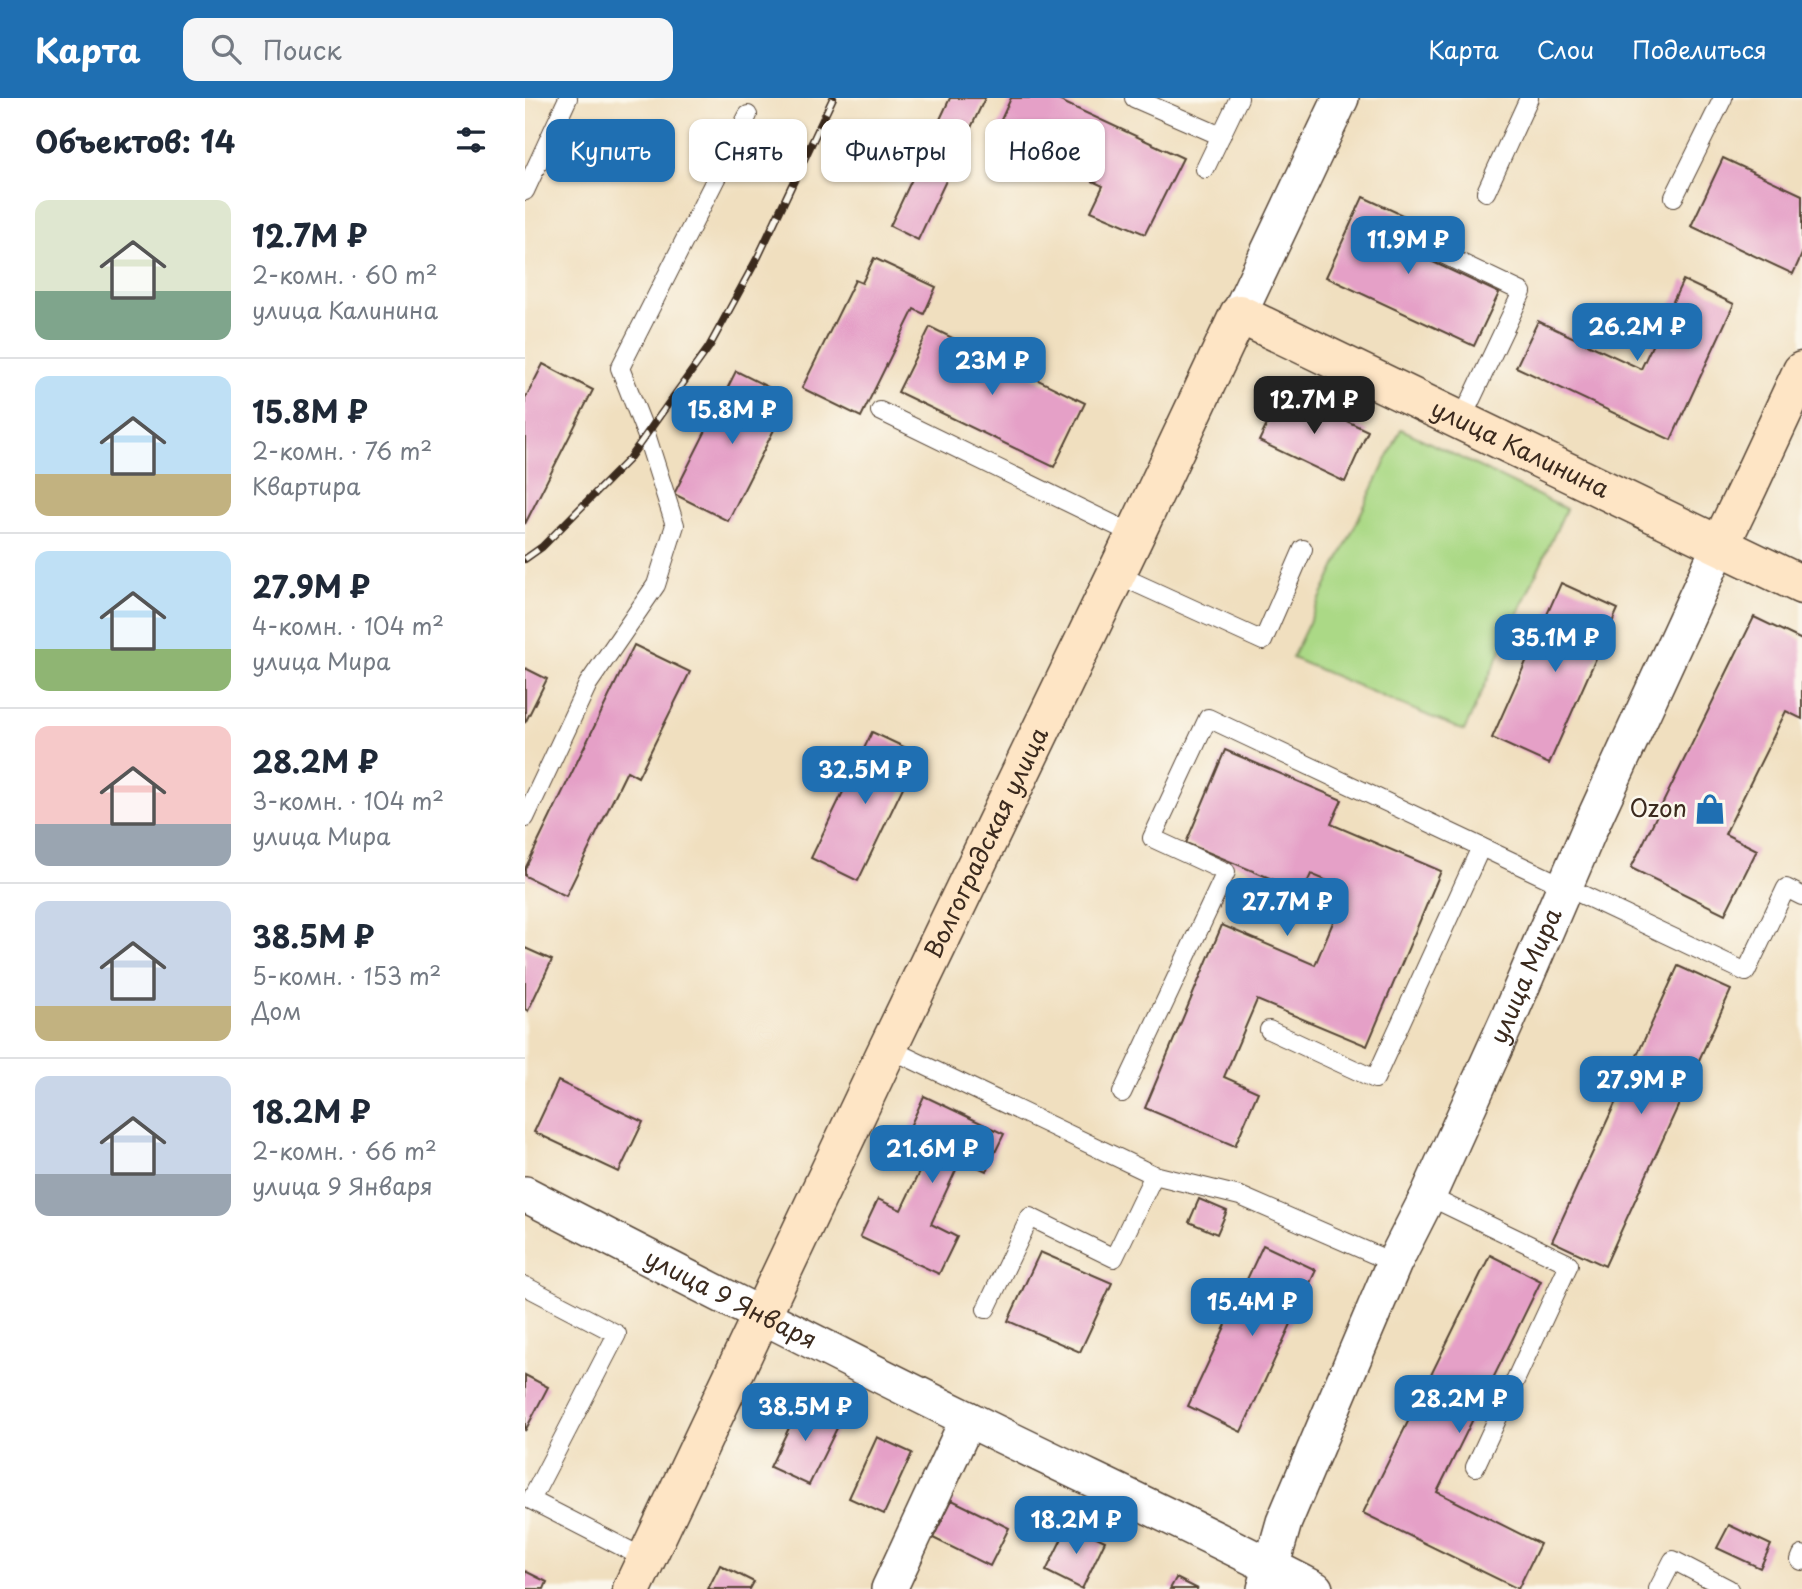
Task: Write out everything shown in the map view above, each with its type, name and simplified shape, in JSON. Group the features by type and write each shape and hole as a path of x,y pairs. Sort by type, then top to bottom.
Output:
{"street":[{"name":"Волгоградская улица","path":"639,1574 1341,98"},
{"name":"улица Калинина","path":"1239,314 1802,585"},
{"name":"улица Мира","path":"1269,1578 1284,1522 1394,1263 1428,1196 1508,1019 1564,886 1802,372"},
{"name":"улица 9 Января","path":"525,1194 968,1419 1219,1540 1269,1578 1315,1589"},
{"path":"888,1589 968,1419"}],"lane":[{"path":"525,191 568,98"},
{"path":"1134,98 1221,136"},
{"path":"1205,169 1239,98"},
{"path":"1486,192 1529,98"},
{"path":"1674,197 1723,98"},
{"path":"525,818 588,684 656,585 660,573 675,525 646,434 620,368 748,115"},
{"path":"1413,240 1522,292 1461,421"},
{"path":"880,411 1135,535"},
{"path":"1116,574 1263,641 1303,549"},
{"path":"1122,1093 1226,872 1152,838 1208,718 1747,972 1786,888 1802,896"},
{"path":"1269,1030 1375,1079 1481,847"},
{"path":"888,1048 1154,1175 1240,1196 1394,1263"},
{"path":"986,1309 1030,1217 1114,1258 1154,1175"},
{"path":"1428,1196 1569,1264 1475,1467"},
{"path":"525,1286 617,1334 531,1500 639,1574"},
{"path":"1802,1555 1802,1561"},
{"path":"1658,1589 1673,1560 1729,1589"}],"green space":[{"path":"1401,429 1566,509 1464,731 1292,658"}],"building":[{"path":"950,98 985,98 971,128 971,119 940,119"},
{"path":"1011,98 1054,98 1099,119 1001,119"},
{"path":"1105,122 1183,158 1145,234 1091,211 1103,186 1094,182 1105,182"},
{"path":"1723,158 1802,195 1802,254 1793,274 1691,226"},
{"path":"911,182 945,182 918,240 890,226"},
{"path":"1363,197 1411,219 1399,246 1499,293 1474,346 1326,277"},
{"path":"874,258 936,287 924,314 914,309 861,417 802,388 855,280 862,283"},
{"path":"1683,280 1734,304 1671,440 1516,367 1538,321 1641,369"},
{"path":"930,327 1085,403 1054,467 898,392"},
{"path":"543,364 593,390 525,524 525,399"},
{"path":"736,371 790,398 728,521 674,494"},
{"path":"1283,391 1368,431 1345,482 1259,441"},
{"path":"1561,583 1618,609 1549,764 1492,738"},
{"path":"1754,617 1802,640 1802,719 1786,711 1725,834 1757,850 1725,914 1631,868"},
{"path":"634,645 690,672 638,777 627,771 566,896 525,876 525,869"},
{"path":"525,668 547,679 525,723"},
{"path":"872,732 919,754 858,881 811,858"},
{"path":"1225,750 1342,800 1331,824 1441,871 1367,1046 1257,1000 1224,1077 1258,1092 1235,1146 1145,1108 1222,925 1315,965 1347,889 1311,874 1303,892 1186,843"},
{"path":"525,948 552,960 528,1011 525,1009"},
{"path":"1678,966 1731,990 1605,1266 1552,1241"},
{"path":"558,1081 643,1122 619,1172 534,1132"},
{"path":"924,1096 1004,1134 986,1171 961,1159 931,1224 957,1237 939,1274 860,1237 878,1199 901,1210 932,1145 907,1133"},
{"path":"1199,1199 1227,1211 1217,1234 1189,1222"},
{"path":"1263,1245 1316,1270 1241,1432 1188,1406"},
{"path":"1040,1252 1112,1283 1080,1352 1008,1321"},
{"path":"1490,1255 1541,1281 1437,1492 1540,1544 1518,1589 1363,1513"},
{"path":"525,1375 548,1387 525,1431"},
{"path":"802,1401 841,1420 809,1485 770,1467"},
{"path":"877,1437 912,1453 884,1514 849,1498"},
{"path":"952,1500 1009,1528 990,1566 933,1538"},
{"path":"1069,1524 1105,1541 1082,1589 1046,1571"},
{"path":"1729,1525 1771,1545 1760,1568 1717,1548"},
{"path":"720,1565 754,1582 750,1589 708,1589"},
{"path":"525,1571 547,1582 544,1589 525,1589"},
{"path":"1176,1578 1198,1589 1170,1589"}],"railway":[{"path":"525,559 542,547 628,460 709,347 758,257 833,98"}],"place":[{"name":"Ozon","path":"1710,809"}]}
